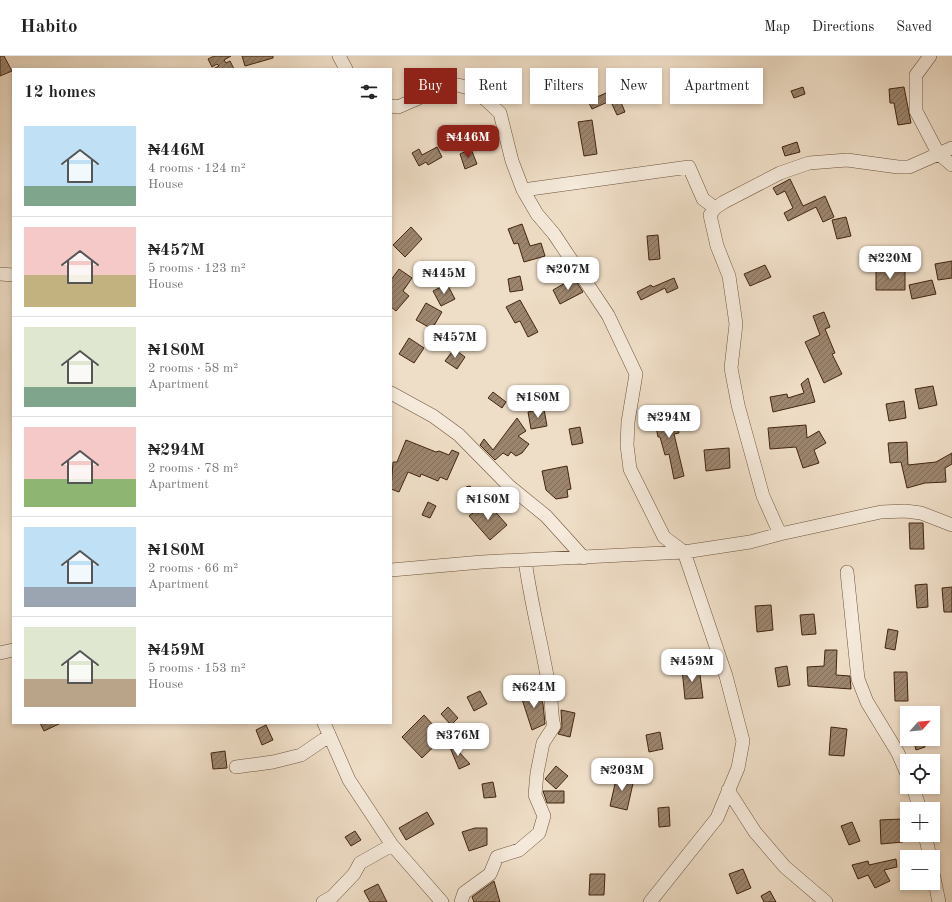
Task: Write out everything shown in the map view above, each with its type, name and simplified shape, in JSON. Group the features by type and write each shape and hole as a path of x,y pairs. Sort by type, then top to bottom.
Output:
{"street":[{"path":"339,56 345,68"},
{"path":"930,56 916,75 916,111 938,153 952,165"},
{"path":"392,106 398,107 444,87 458,85 468,88 485,99 500,113 512,162 523,190 537,214 554,234 608,315 636,374 628,422 627,445 630,469 664,537 684,552 726,676 743,741 738,768 717,818 650,902"},
{"path":"780,534 762,496 738,405 731,368 736,324 729,276 717,246 710,215 715,208 780,173 809,163 847,160 898,167 909,167 952,148"},
{"path":"523,190 689,167 703,199 715,208"},
{"path":"0,274 12,275"},
{"path":"392,394 433,416 459,434 509,486 546,516 584,558"},
{"path":"392,570 525,560 684,552 750,542 881,512 905,511 921,513 952,524"},
{"path":"461,902 464,893 490,874 497,858 519,850 540,833 544,816 535,795 537,773 543,743 554,726 551,714 551,695 530,598 525,560"},
{"path":"847,572 858,679 867,702 900,758"},
{"path":"0,653 12,650"},
{"path":"324,724 349,780 392,845 435,899"},
{"path":"236,767 273,762 301,754 329,736"},
{"path":"728,790 755,832 785,867 826,902"},
{"path":"323,902 332,896 354,874 360,863 392,845"},
{"path":"937,890 939,902"}],"building":[{"path":"0,56 4,56 12,71 0,76"},
{"path":"214,56 231,56 224,60 226,63 230,61 234,68 215,68 219,66 217,64 212,67 208,59"},
{"path":"242,56 273,56 273,58 245,66"},
{"path":"803,87 805,94 794,98 791,91"},
{"path":"904,87 911,123 898,125 894,103 890,103 889,89"},
{"path":"606,93 606,103 592,109 590,104 598,104 598,97"},
{"path":"612,104 622,104 625,112 617,115"},
{"path":"592,120 597,154 584,156 578,122"},
{"path":"477,138 479,145 467,148 465,141"},
{"path":"797,142 800,152 785,156 782,147"},
{"path":"437,147 442,157 428,165 426,162 419,166 412,153 419,149 422,155"},
{"path":"471,149 477,164 465,169 460,154"},
{"path":"790,179 803,206 825,196 834,217 823,222 816,207 788,221 784,213 793,208 785,191 777,195 773,188"},
{"path":"846,217 851,236 837,239 832,220"},
{"path":"522,224 530,246 541,243 545,256 524,262 518,243 514,244 508,229"},
{"path":"411,227 422,239 405,257 393,245"},
{"path":"658,235 660,259 649,260 647,236"},
{"path":"952,261 952,278 938,280 935,264"},
{"path":"765,265 771,277 750,286 744,274"},
{"path":"399,269 412,278 403,291 409,296 396,311 392,308 392,279"},
{"path":"876,271 905,271 905,290 876,290"},
{"path":"520,276 523,290 510,292 508,279"},
{"path":"574,278 583,292 560,304 553,290"},
{"path":"674,278 678,288 667,293 665,288 641,300 637,292 651,285 653,287"},
{"path":"932,280 936,294 912,299 909,285"},
{"path":"447,284 455,299 441,306 433,291"},
{"path":"520,300 538,332 528,337 520,321 515,323 506,307"},
{"path":"426,303 442,312 432,329 416,320"},
{"path":"824,312 830,327 825,329 835,353 832,354 842,374 824,383 805,342 820,335 813,316"},
{"path":"409,338 424,348 414,363 399,354"},
{"path":"454,349 465,357 457,369 445,361"},
{"path":"808,378 815,402 773,412 770,397 787,394 788,398 804,393 801,384"},
{"path":"933,386 937,405 919,409 915,389"},
{"path":"493,392 506,402 502,408 488,398"},
{"path":"904,401 906,418 889,421 886,404"},
{"path":"544,409 547,426 531,429 528,412"},
{"path":"674,410 679,433 674,434 684,476 674,479 669,454 665,455 660,437 658,437 653,413"},
{"path":"517,418 526,431 518,436 529,444 522,453 516,456 511,452 508,456 503,453 495,460 480,445 484,439 493,450"},
{"path":"806,425 807,438 819,431 826,443 814,450 819,463 803,468 796,447 770,449 768,428"},
{"path":"580,427 583,443 572,445 569,429"},
{"path":"406,440 436,452 439,451 449,455 452,450 459,453 447,480 440,477 438,481 421,474 420,477 408,472 399,492 392,489 393,462 397,462"},
{"path":"907,442 908,465 936,462 952,453 952,464 945,468 946,482 925,483 907,488 901,462 890,463 888,443"},
{"path":"729,448 730,468 706,471 704,450"},
{"path":"567,466 571,489 567,490 568,497 556,499 546,490 542,471"},
{"path":"470,486 477,493 471,504 460,497 466,487"},
{"path":"428,502 436,506 430,518 422,515"},
{"path":"485,504 491,507 507,525 490,540 469,516"},
{"path":"909,523 923,523 924,549 910,549"},
{"path":"927,584 928,607 917,608 915,585"},
{"path":"952,587 952,612 944,612 942,588"},
{"path":"771,605 773,630 757,632 755,606"},
{"path":"814,614 816,634 802,635 800,615"},
{"path":"888,629 898,631 895,650 885,648"},
{"path":"825,650 837,650 836,675 850,676 851,689 808,686 807,667 824,666"},
{"path":"787,666 790,685 778,687 775,668"},
{"path":"699,667 703,698 685,699 682,669"},
{"path":"894,672 907,672 908,701 895,701"},
{"path":"480,691 487,704 474,711 467,697"},
{"path":"539,691 543,704 545,724 532,730 521,696"},
{"path":"448,707 458,718 451,725 441,714"},
{"path":"561,710 575,713 570,737 558,734 562,727"},
{"path":"424,715 444,737 422,758 402,737"},
{"path":"40,724 59,724 44,731"},
{"path":"266,725 273,740 262,745 256,730"},
{"path":"831,727 847,729 844,756 829,755"},
{"path":"660,732 663,749 649,752 646,735"},
{"path":"446,738 470,764 459,769"},
{"path":"915,746 925,746 925,747 916,750"},
{"path":"225,751 227,768 213,769 211,753"},
{"path":"556,766 568,776 556,789 545,779"},
{"path":"617,775 634,779 627,810 610,806"},
{"path":"493,782 496,797 484,798 482,784"},
{"path":"543,791 564,791 564,803 547,803"},
{"path":"669,807 670,826 659,827 658,808"},
{"path":"427,812 434,824 406,840 399,828"},
{"path":"900,819 900,842 903,842 881,844 880,820"},
{"path":"852,822 860,841 849,845 841,826"},
{"path":"475,828 487,828 487,845 469,851 462,832"},
{"path":"355,831 361,840 351,846 345,837"},
{"path":"896,859 897,867 884,870 890,881 875,888 868,875 858,879 852,865 868,861 869,865"},
{"path":"743,869 751,888 737,894 729,874"},
{"path":"590,874 605,874 604,895 589,895"},
{"path":"494,881 500,902 474,902 472,897"},
{"path":"378,884 387,902 370,902 364,891"},
{"path":"770,891 776,902 764,902 761,896"}]}
